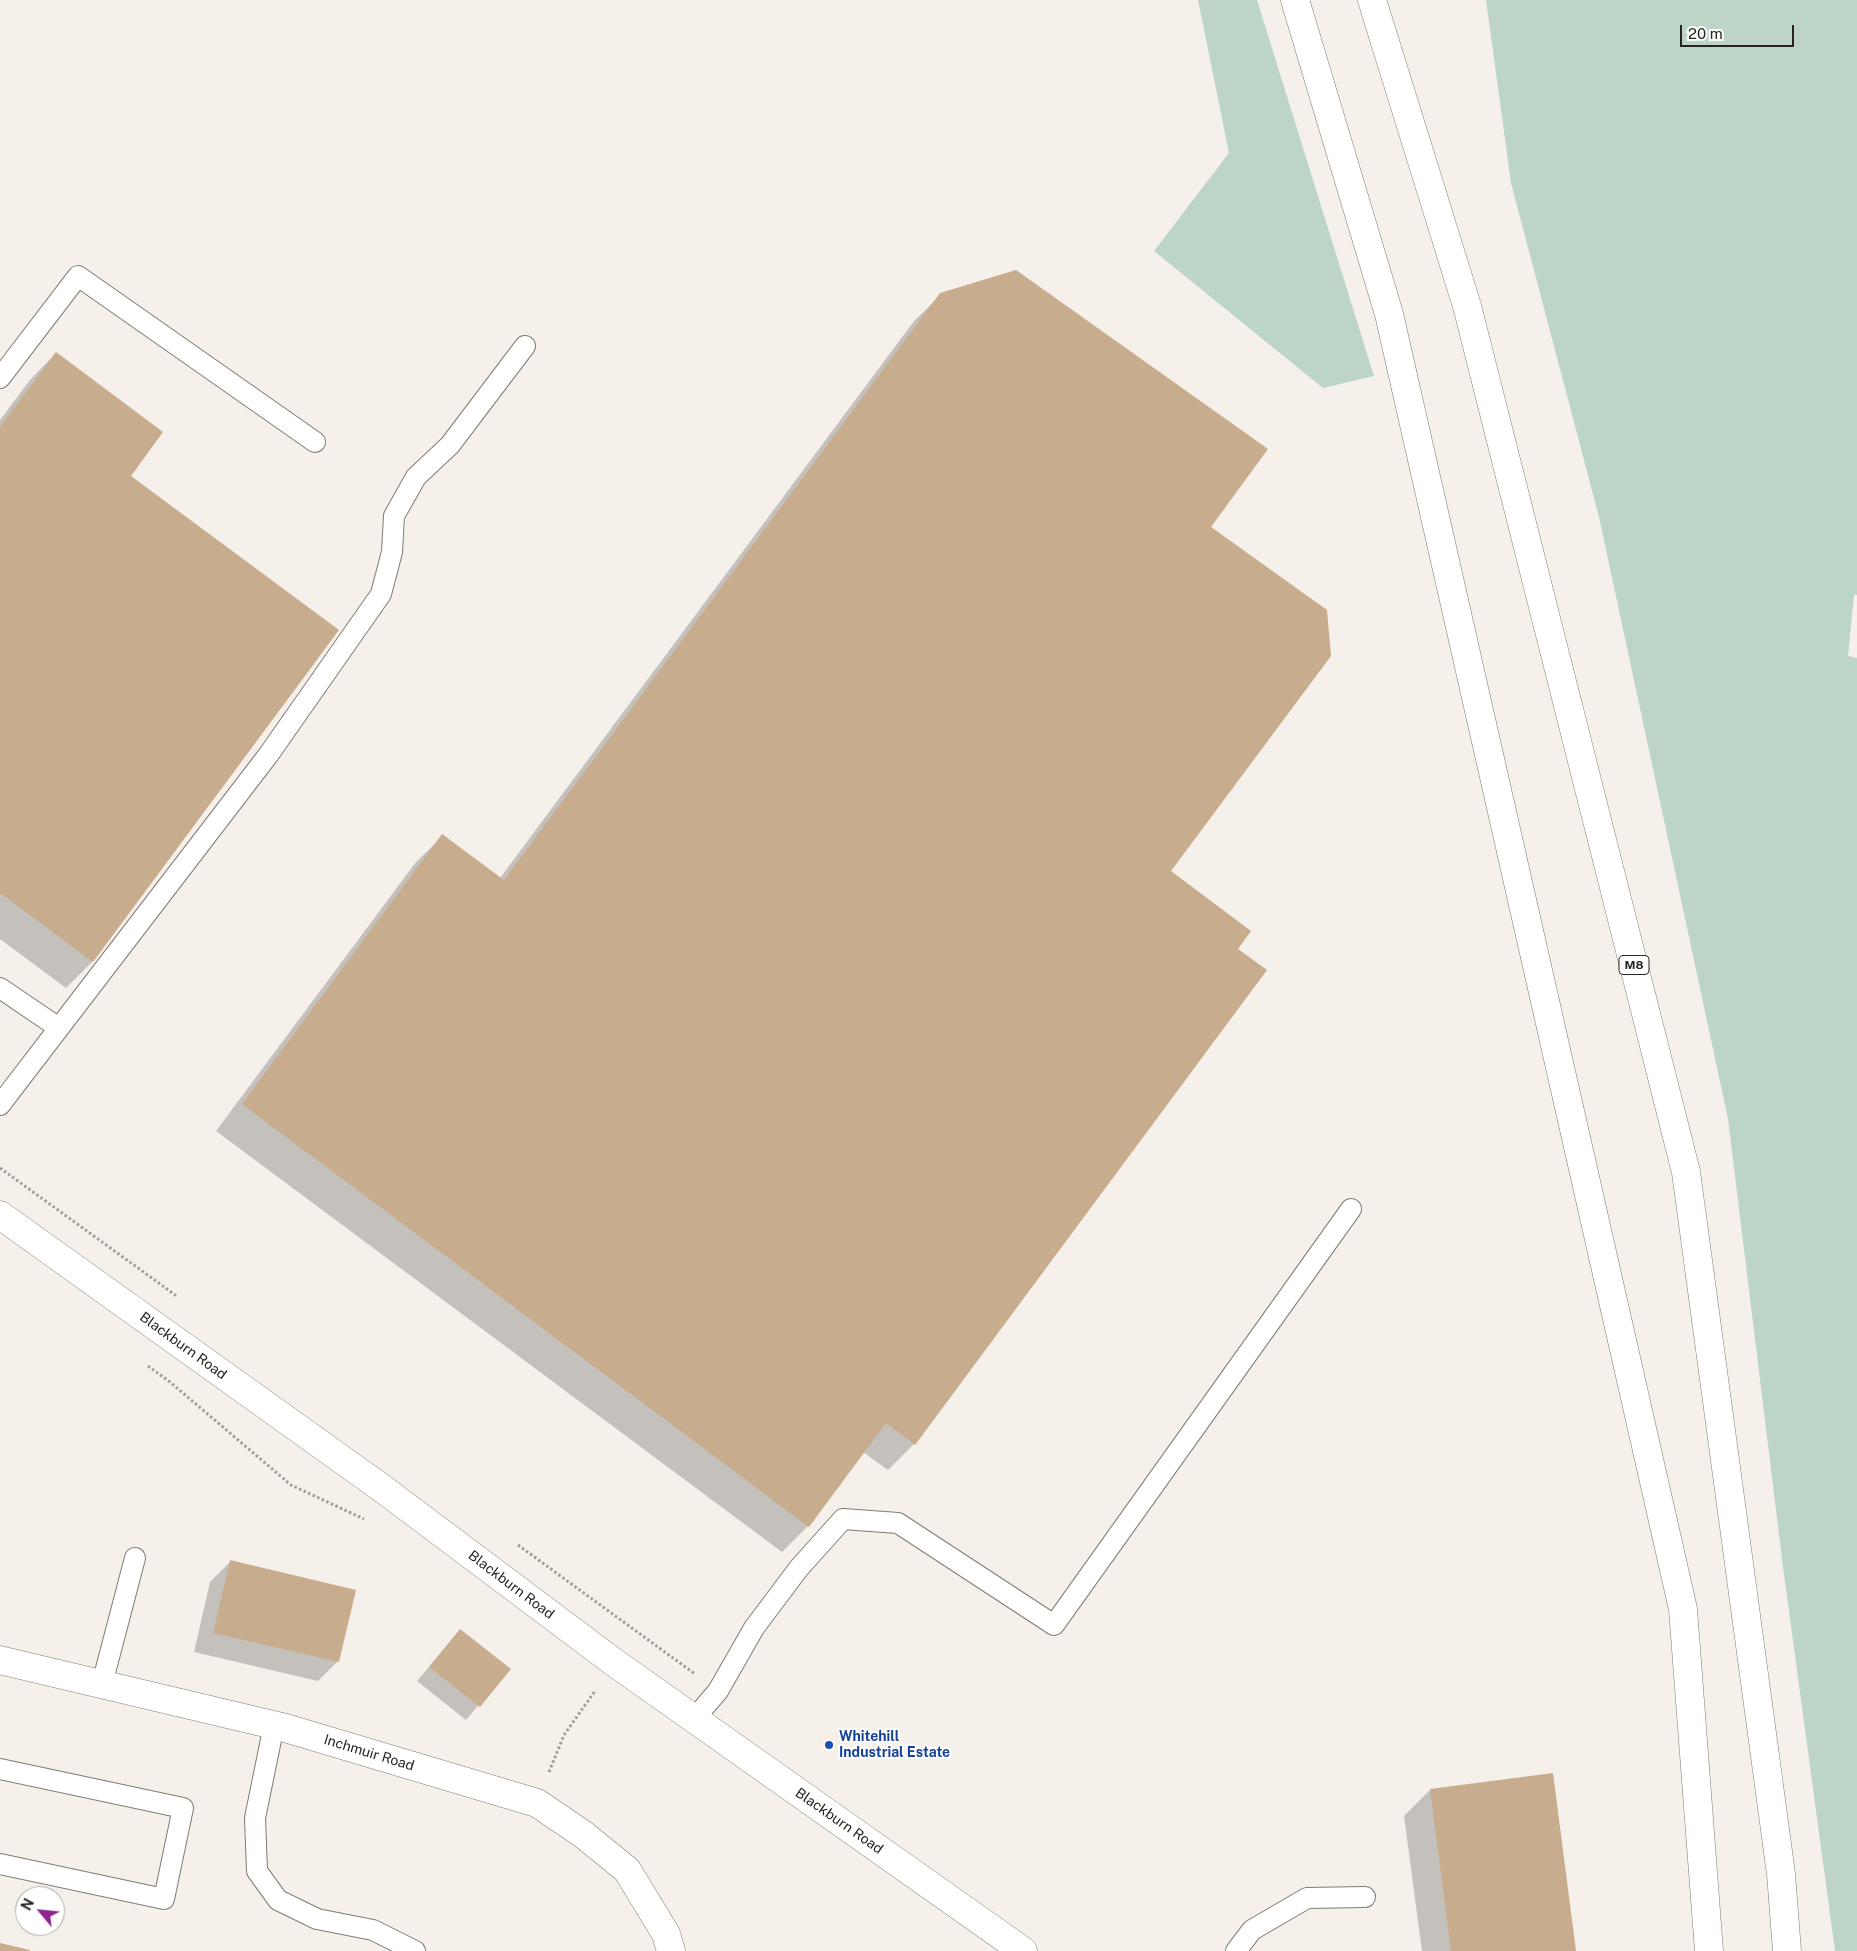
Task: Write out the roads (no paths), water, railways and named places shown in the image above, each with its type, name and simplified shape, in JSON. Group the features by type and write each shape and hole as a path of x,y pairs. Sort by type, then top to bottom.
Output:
{"main road":[{"path":"1295,0 1389,314 1683,1609 1709,1951"},
{"name":"M8","path":"1372,0 1467,306 1686,1172 1781,1874 1787,1951"},
{"name":"Blackburn Road","path":"0,1215 375,1484 615,1663 1023,1951"},
{"name":"Inchmuir Road","path":"0,1660 274,1725 537,1803 584,1835 627,1870 666,1934 671,1951"}],"lane":[{"path":"0,378 78,276 315,442"},
{"path":"0,1105 269,754 381,594 392,552 394,516 416,477 450,445 526,346"},
{"path":"0,988 59,1028"},
{"path":"694,1719 718,1691 754,1628 799,1568 843,1519 898,1523 1054,1625 1351,1209"},
{"path":"102,1684 135,1558"},
{"path":"274,1725 255,1818 257,1871 278,1900 317,1920 373,1930 415,1951"},
{"path":"0,1769 184,1808 164,1899 0,1864"},
{"path":"1236,1951 1252,1930 1307,1898 1364,1897"}],"place":[{"name":"Whitehill Industrial Estate","path":"829,1745"}]}
